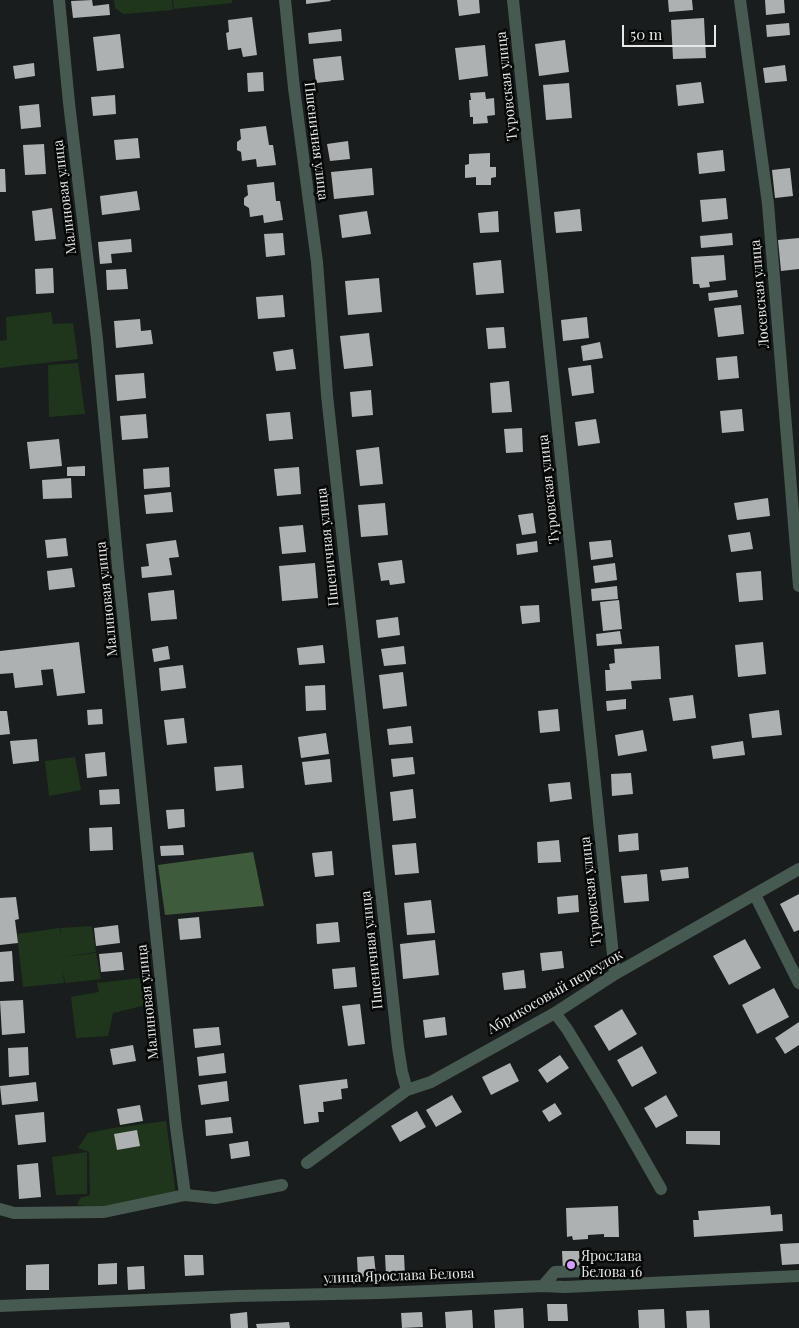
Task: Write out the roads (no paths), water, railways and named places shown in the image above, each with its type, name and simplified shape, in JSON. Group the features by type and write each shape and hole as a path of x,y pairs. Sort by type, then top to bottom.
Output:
{"street":[{"name":"Малиновая улица","path":"59,0 100,367 118,567 176,1127 185,1195"},
{"name":"Пшеничная улица","path":"285,0 294,88 317,262 328,405 398,1047 407,1090"},
{"name":"Туровская улица","path":"513,0 615,974"},
{"name":"Лосевская улица","path":"740,0 768,204 799,586"},
{"name":"Абрикосовый переулок","path":"307,1164 407,1090 431,1082 555,1013 615,974 799,869"},
{"path":"755,895 799,983"},
{"path":"555,1013 567,1029 612,1103 661,1189"},
{"path":"0,1209 14,1213 104,1212 185,1195 215,1198 282,1185"},
{"path":"543,1286 555,1272 588,1271"},
{"name":"улица Ярослава Белова","path":"0,1306 237,1296 380,1293 543,1286 565,1287 799,1276"}],"place":[{"name":"Ярослава Белова 16","path":"571,1265"}]}
